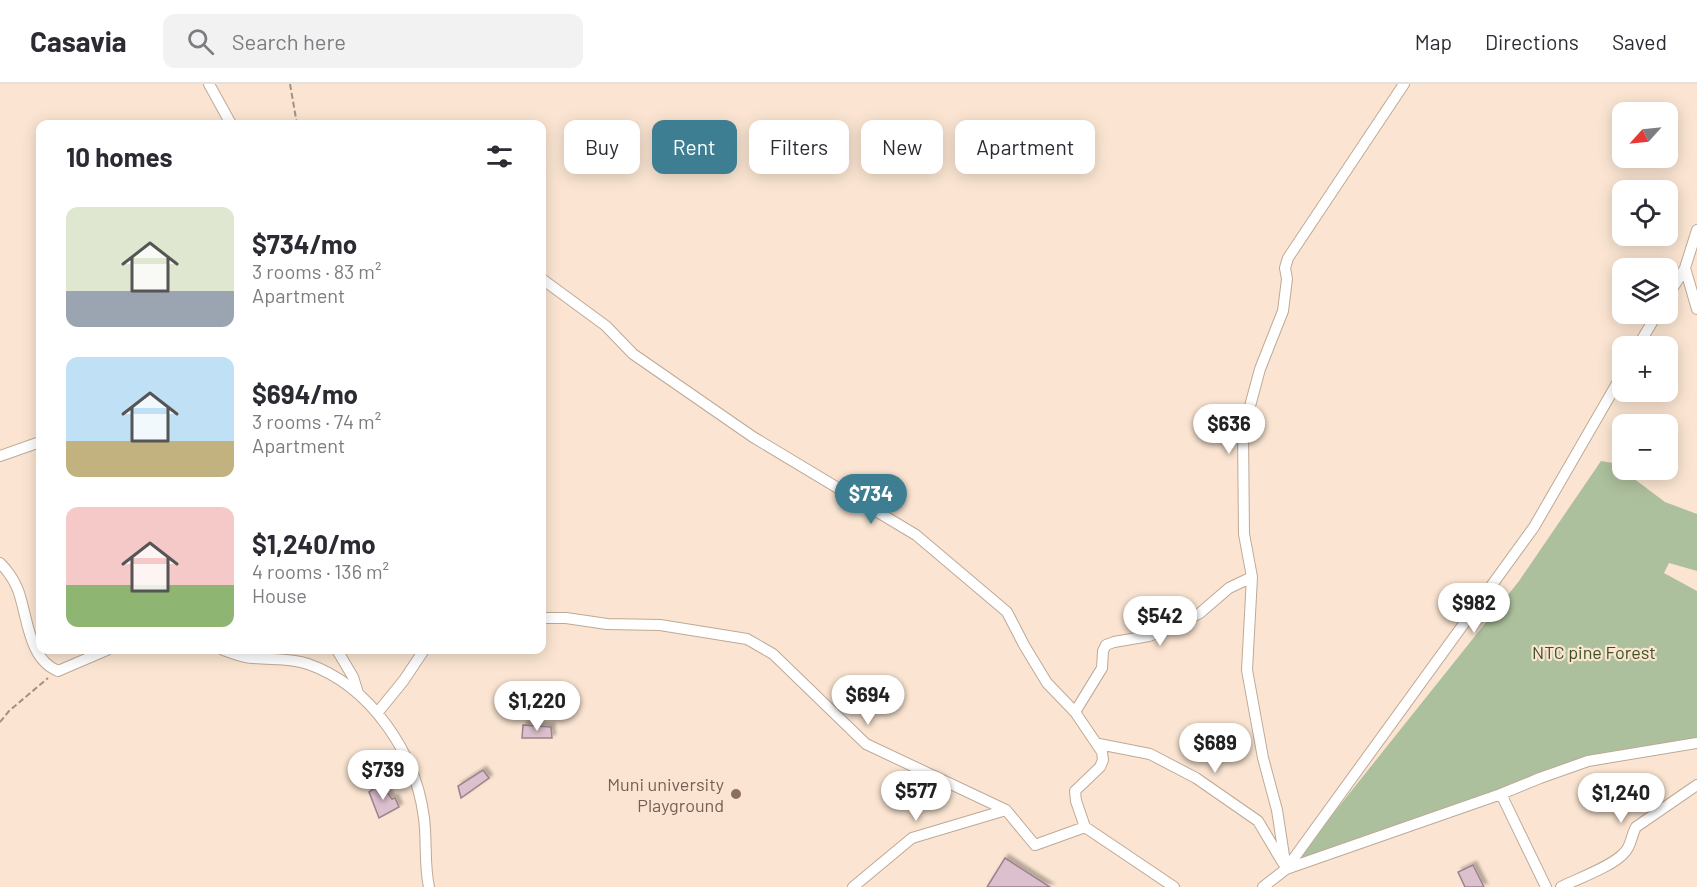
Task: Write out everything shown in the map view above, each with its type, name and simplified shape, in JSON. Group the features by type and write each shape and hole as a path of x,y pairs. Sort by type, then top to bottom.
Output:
{"street":[{"path":"210,84 229,120"},
{"path":"1286,869 1277,810 1263,758 1247,670 1252,578 1244,534 1243,432 1260,369 1283,311 1287,279 1285,268 1288,258 1404,84"},
{"path":"1678,280 1685,268 1697,230"},
{"path":"1685,268 1697,309"},
{"path":"546,282 606,326 633,354 744,431 916,535 1007,612 1047,683 1075,712 1099,744 1103,760 1100,766 1075,791 1085,827 1174,887"},
{"path":"1263,887 1286,869 1534,526 1612,392"},
{"path":"0,456 36,443"},
{"path":"0,563 11,575 18,590 36,648"},
{"path":"1075,712 1102,668 1103,651 1106,645 1149,636 1173,627 1200,613 1229,588 1252,578"},
{"path":"546,618 566,618 607,624 660,625 747,639 773,654 866,744 1006,810 1035,845 1085,827"},
{"path":"39,654 47,667 58,671 98,654"},
{"path":"237,654 251,658 281,659 308,664 334,676 378,711 393,733 416,786 424,817 429,887"},
{"path":"339,654 353,677 358,693"},
{"path":"378,711 404,680 421,654"},
{"path":"1286,869 1588,761 1697,743"},
{"path":"1099,744 1150,754 1196,778 1258,821 1286,869"},
{"path":"1561,887 1617,859 1626,852 1636,828 1697,785"},
{"path":"1501,794 1546,887"},
{"path":"854,887 912,838 1006,810"}],"path":[{"path":"290,84 296,120"},
{"path":"0,722 58,671"}],"green space":[{"name":"NTC pine Forest","path":"1601,461 1612,463 1612,480 1636,480 1665,502 1697,514 1697,571 1669,563 1664,573 1697,591 1697,742 1578,760 1497,792 1293,864 1519,581"}],"building":[{"path":"523,725 551,727 552,738 522,738"},
{"path":"483,770 489,778 461,798 458,786"},
{"path":"381,784 392,799 395,798 399,807 379,818 369,792"},
{"path":"1005,858 1050,887 987,887"},
{"path":"1473,865 1484,887 1465,887 1458,872"}],"place":[{"name":"Muni university Playground","path":"736,794"}]}
